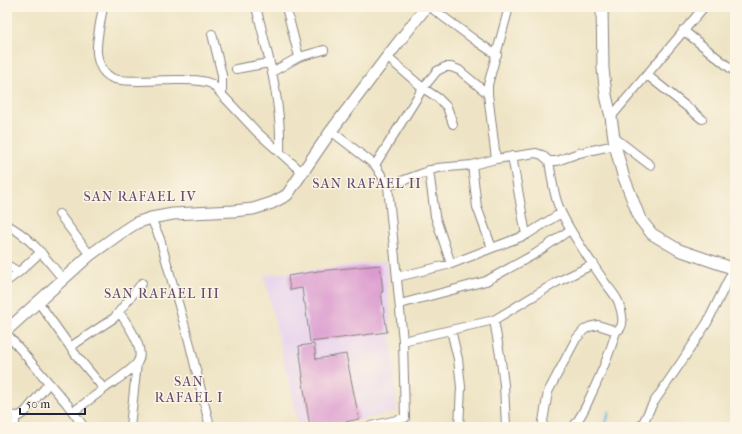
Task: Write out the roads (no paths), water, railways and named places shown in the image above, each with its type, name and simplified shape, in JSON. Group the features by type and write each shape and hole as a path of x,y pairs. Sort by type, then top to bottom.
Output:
{"street":[{"path":"103,7 97,51 103,72 112,79 205,81 212,84 257,132 303,173"},
{"path":"256,7 272,72 281,131 280,152"},
{"path":"286,7 299,57"},
{"path":"7,330 39,303 90,255 136,224 151,218 174,214 233,211 253,208 272,203 287,195 331,131 426,7"},
{"path":"430,7 476,42 497,55"},
{"path":"602,7 603,69 606,95 623,175 640,219 652,234 679,250 735,269 706,323 652,405 641,427"},
{"path":"611,117 704,7"},
{"path":"496,159 488,85 497,55 506,8"},
{"path":"684,30 735,72"},
{"path":"212,34 222,75 222,95"},
{"path":"272,72 299,57 324,50"},
{"path":"387,57 447,107 453,124"},
{"path":"236,69 269,63"},
{"path":"375,165 423,88 437,71 445,67 451,67 459,70 488,94"},
{"path":"647,75 702,119"},
{"path":"331,131 375,165 388,186 403,341 405,427"},
{"path":"549,161 557,161 615,141"},
{"path":"615,141 650,165"},
{"path":"388,186 437,168 472,165 512,156 536,153 542,155 549,161 555,196 561,213 570,230 618,301 622,318 622,327 620,330 616,331 598,325 584,330 576,339 548,392 542,427"},
{"path":"512,156 526,235"},
{"path":"472,165 477,207 492,248"},
{"path":"429,170 435,216 451,264"},
{"path":"397,277 451,264 526,235 561,213"},
{"path":"59,214 90,255"},
{"path":"151,218 160,239 189,341 210,427"},
{"path":"7,225 13,228 41,252 63,279"},
{"path":"400,304 486,281 535,254 570,230"},
{"path":"7,281 41,252"},
{"path":"403,341 494,320 556,282 594,264"},
{"path":"7,265 19,272"},
{"path":"70,347 114,318 142,283"},
{"path":"39,303 70,347 104,388"},
{"path":"119,312 133,333 139,354 130,427"},
{"path":"494,320 502,367 506,427"},
{"path":"451,330 458,359 461,387 459,427"},
{"path":"573,427 581,418 604,370 611,352 616,331"},
{"path":"7,334 84,427"},
{"path":"73,412 117,380 137,363"},
{"path":"15,427 11,416 19,416 25,412 49,383"},
{"path":"367,427 405,418"}],"waterway":[{"path":"605,427 609,412"}],"district":[{"name":"SAN RAFAEL II","path":"367,183"},
{"name":"SAN RAFAEL IV","path":"140,196"},
{"name":"SAN RAFAEL III","path":"162,293"},
{"name":"SAN RAFAEL I","path":"189,390"}]}
